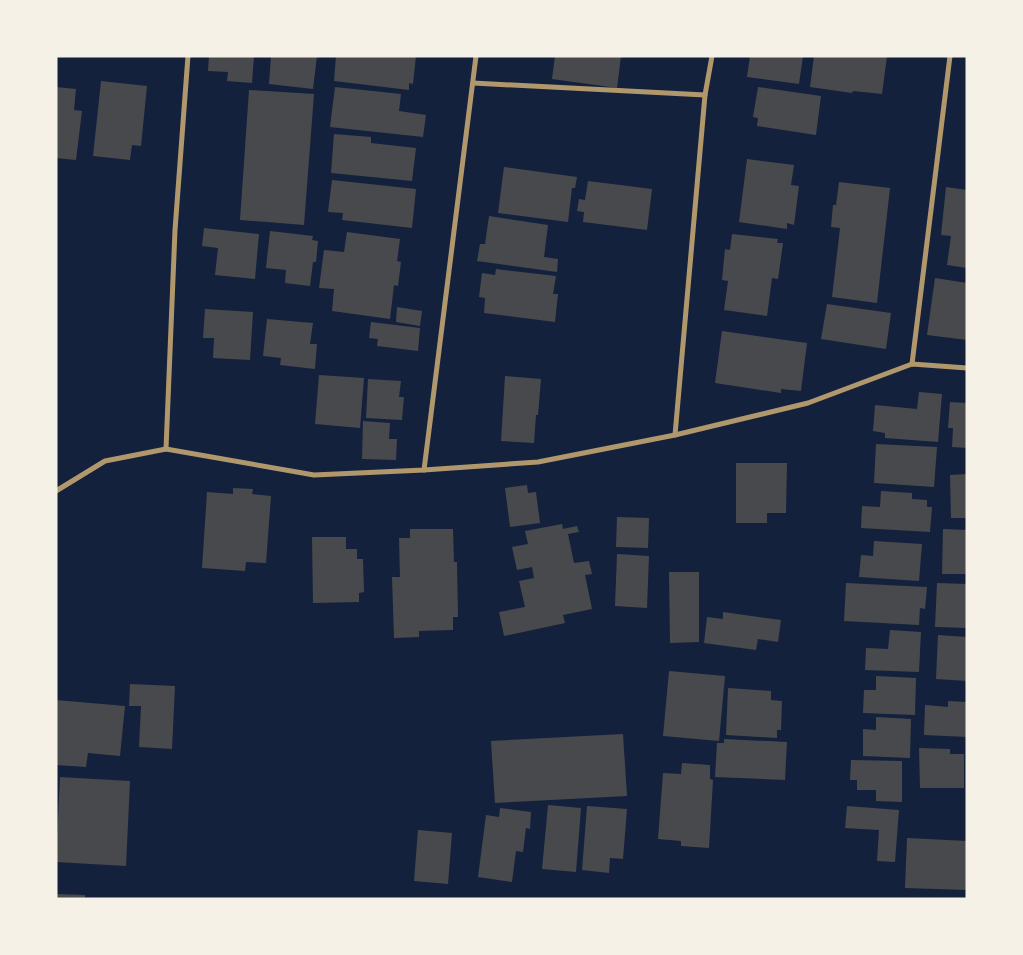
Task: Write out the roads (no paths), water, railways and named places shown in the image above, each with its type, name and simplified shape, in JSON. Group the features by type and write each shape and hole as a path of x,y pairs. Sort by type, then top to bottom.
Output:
{"street":[{"path":"166,449 176,230 188,56"},
{"path":"424,470 476,56"},
{"path":"675,435 705,96 712,56"},
{"path":"912,364 950,56"},
{"path":"473,82 705,96"},
{"path":"56,491 105,461 166,449 314,475 538,462 675,435 808,403 912,364 967,368"}]}
